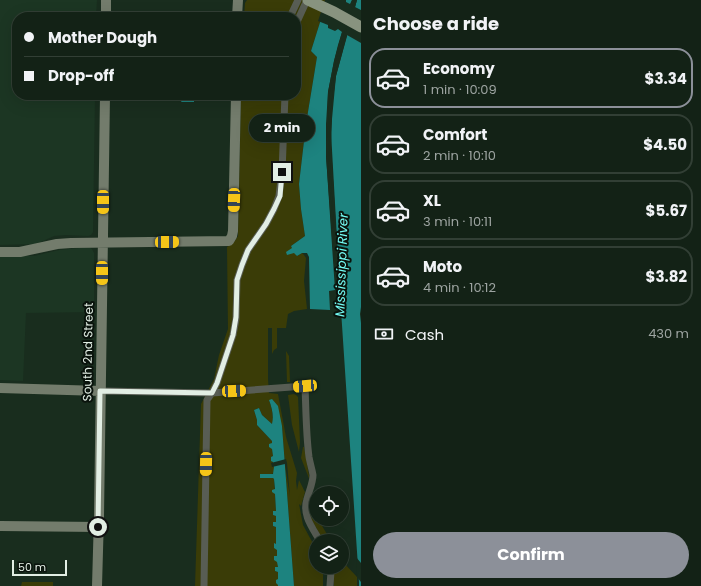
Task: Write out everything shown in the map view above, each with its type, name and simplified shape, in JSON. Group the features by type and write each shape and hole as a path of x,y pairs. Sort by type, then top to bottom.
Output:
{"main road":[{"path":"308,0 325,7 361,27"}],"street":[{"path":"106,0 106,12"},
{"path":"237,12 238,0"},
{"path":"292,12 298,0"},
{"path":"301,14 308,0"},
{"name":"South 2nd Street","path":"97,586 105,100"},
{"path":"0,252 20,252 57,244 71,243 229,241 233,231 236,100"},
{"path":"204,586 207,400 217,383 233,335 236,317 237,280 242,265 248,250 266,224 280,196 285,100"},
{"path":"0,388 212,393 305,386 309,457 313,480 305,505 307,518 316,534"},
{"path":"0,526 98,527"},
{"path":"330,586 331,574"}],"shaded area":[{"path":"0,0 97,0 96,12 12,12 12,100 95,100 93,232 88,236 54,236 36,244 0,245"},
{"path":"247,0 327,0 311,51 317,57 306,124 299,184 305,236 291,246 297,256 302,253 306,258 304,281 307,309 294,311 288,314 286,328 277,328 277,348 272,354 272,328 268,328 269,393 278,394 286,437 297,473 297,490 299,480 305,492 301,506 299,504 303,525 309,536 309,574 323,574 323,586 294,586 282,426 269,400 273,414 272,424 262,415 259,408 254,410 257,425 272,441 269,447 272,448 273,456 271,457 275,467 274,473 260,478 274,479 276,511 273,511 273,515 276,516 276,522 273,522 273,526 276,527 278,567 275,568 275,571 278,572 278,586 195,586 201,404 214,379 219,355 228,329 227,247 234,242 238,236 241,100 301,100 301,12 244,12 245,3"},
{"path":"89,247 94,253 94,312 26,313 23,381 0,380 0,256 34,256 59,250"},
{"path":"286,351 289,356 290,382 287,382"},
{"path":"294,394 298,397 299,452 292,425 288,395"},
{"path":"304,447 310,481 301,458"},
{"path":"315,526 322,526 327,534 320,534"},
{"path":"349,568 357,577 357,586 334,586 333,574 349,574"},
{"path":"22,582 53,582 53,586 21,586"}],"water":[{"path":"327,0 352,0 338,45 328,92 326,156 335,290 329,291 330,310 310,309 309,257 307,253 302,253 297,256 294,253 287,255 286,252 292,248 291,246 305,236 299,184 306,124 317,57 311,51"},
{"name":"Mississippi River","path":"357,0 361,0 361,586 359,586 331,132 332,107 336,76"},
{"path":"182,100 194,100 194,102 181,102"},
{"path":"272,399 278,406 282,426 294,586 278,586 276,583 276,580 278,579 278,572 275,571 275,567 278,567 277,562 274,560 274,556 277,556 277,550 274,548 274,543 276,544 276,527 273,526 273,522 276,522 276,516 273,515 273,511 276,511 275,494 272,492 272,490 275,489 274,479 260,478 260,474 273,474 274,467 273,462 271,461 271,457 273,456 272,449 269,447 269,444 272,443 272,441 257,425 254,410 259,408 262,415 272,424 273,418 269,400"}],"pier":[{"path":"325,0 346,0 346,2 350,4 352,0 354,0 336,61 329,106 328,156 336,292 326,156 326,124 328,92 334,61 342,32 338,29 335,31 328,28 328,25 318,21"},
{"path":"355,0 357,0 355,7 361,10 361,43 347,35 336,76 332,119 331,146 341,310 339,310 329,146 330,118 334,76"},
{"path":"286,459 290,497 285,464 272,467 271,463"},
{"path":"356,557 361,563 361,582 357,577"}],"route":[{"path":"98,527 100,391 212,393 217,383 233,335 236,317 237,280 248,250 266,224 280,196 282,172"}]}
